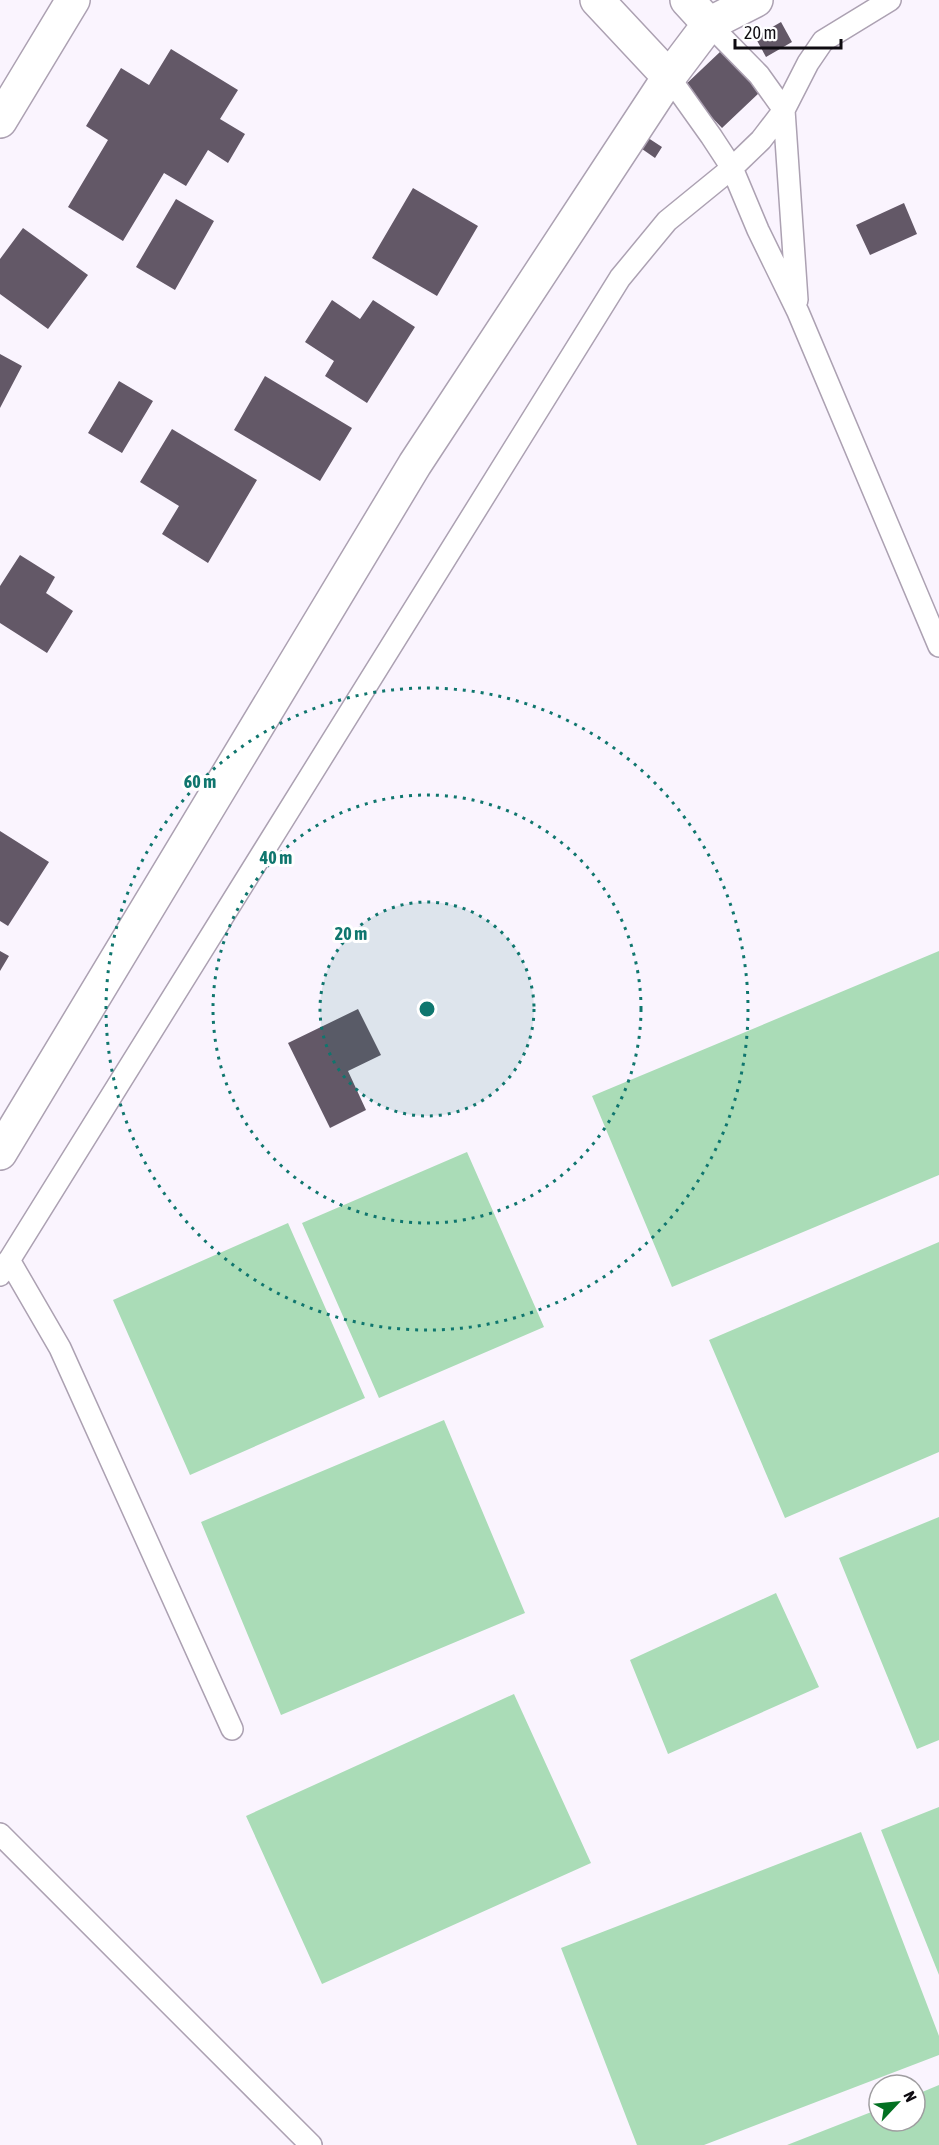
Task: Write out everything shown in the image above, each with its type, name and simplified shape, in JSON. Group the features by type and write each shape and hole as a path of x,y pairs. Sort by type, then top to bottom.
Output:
{"street":[{"path":"0,121 73,0"},
{"path":"597,0 669,77"},
{"path":"687,0 709,24"},
{"path":"0,1153 415,464 669,77 709,24 756,0"}],"lane":[{"path":"232,1729 60,1348 5,1268 620,278 667,221 732,168 761,140 784,110 808,63 823,41 890,0"},
{"path":"709,24 759,75 784,110 798,312"},
{"path":"669,77 732,168 758,230 798,312 939,646"},
{"path":"0,1834 311,2145"}],"green space":[{"path":"939,951 939,1175 672,1287 592,1096"},
{"path":"467,1152 544,1327 379,1398 302,1223"},
{"path":"288,1223 365,1398 190,1475 113,1300"},
{"path":"939,1242 939,1452 785,1518 709,1340"},
{"path":"444,1420 525,1613 281,1715 201,1522"},
{"path":"939,1517 939,1740 917,1749 839,1558"},
{"path":"776,1593 819,1687 668,1754 630,1660"},
{"path":"514,1694 591,1863 322,1984 246,1816"},
{"path":"939,1807 939,1975 881,1830"},
{"path":"861,1832 939,2036 939,2055 892,2073 867,2073 867,2083 704,2145 637,2145 561,1948"},
{"path":"939,2085 939,2145 787,2145 867,2114 867,2133 927,2133 927,2090"}],"building":[{"path":"781,22 792,42 766,57 755,37"},
{"path":"171,49 238,90 220,119 245,134 228,163 208,150 186,186 164,173 123,241 68,207 108,140 86,126 121,68 149,85"},
{"path":"721,51 760,92 722,128 683,87"},
{"path":"639,132 662,147 655,158 632,142"},
{"path":"413,188 478,226 437,296 372,258"},
{"path":"176,199 214,221 175,290 136,267"},
{"path":"904,203 917,234 870,255 856,225"},
{"path":"23,228 88,275 48,329 0,294 0,259"},
{"path":"332,300 360,319 373,300 415,327 367,403 325,376 334,361 305,342"},
{"path":"0,354 22,366 0,408"},
{"path":"265,376 352,428 320,481 234,430"},
{"path":"119,381 153,401 122,453 88,433"},
{"path":"172,429 257,480 208,563 162,534 179,506 140,482"},
{"path":"20,555 55,577 46,593 73,611 47,653 0,623 0,586"},
{"path":"0,831 49,862 8,926 0,921"},
{"path":"0,951 9,956 0,971"},
{"path":"358,1009 381,1055 348,1071 366,1110 330,1128 288,1043"}]}
